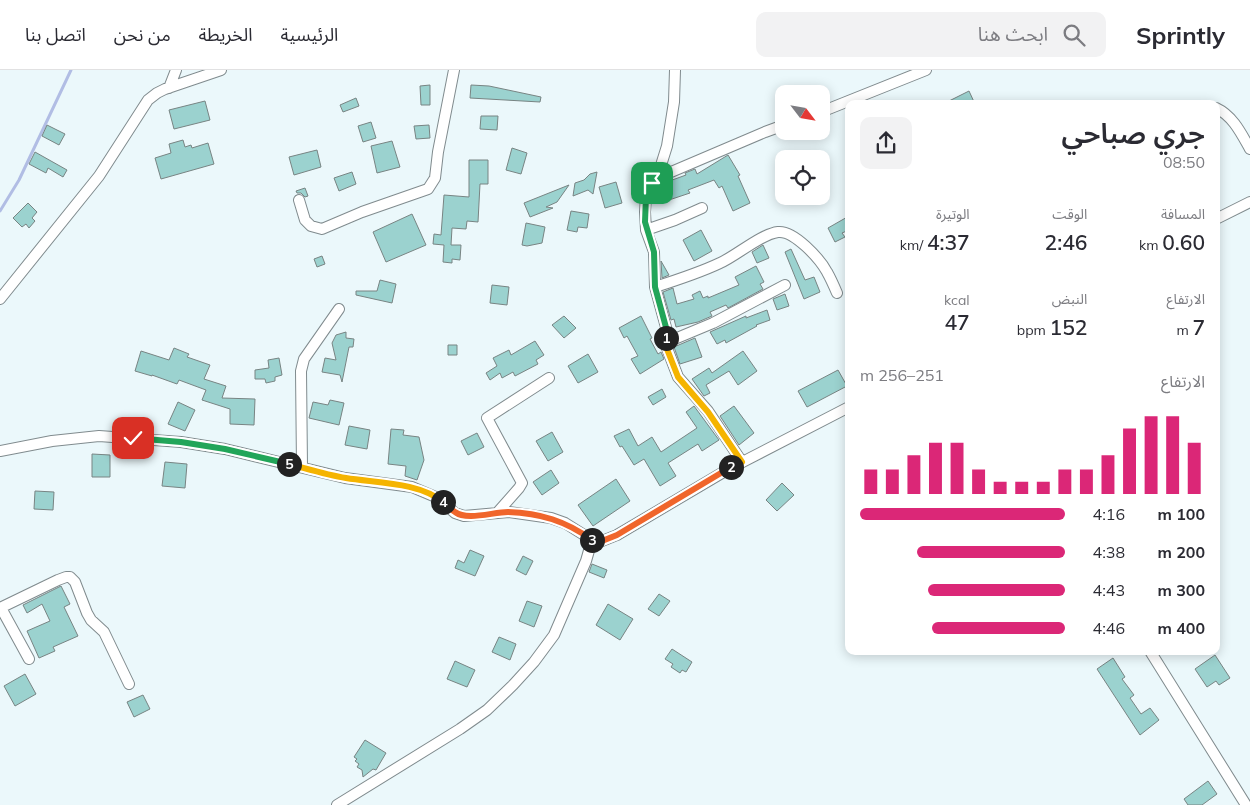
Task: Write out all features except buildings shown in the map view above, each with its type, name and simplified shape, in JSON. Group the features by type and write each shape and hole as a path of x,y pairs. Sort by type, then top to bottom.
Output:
{"street":[{"path":"169,88 176,70"},
{"path":"0,299 99,176 148,100 157,93 169,88 221,70"},
{"path":"299,200 305,220 311,226 322,229 362,212 428,189 435,178 438,152 454,70"},
{"path":"657,178 667,146 674,102 675,70"},
{"path":"851,100 926,70"},
{"path":"830,108 845,102"},
{"path":"1220,110 1225,112 1235,124 1250,149"},
{"path":"742,462 708,412 678,377 665,344 667,331 655,287 654,252 646,230 644,212 646,196 652,183 657,178 775,128"},
{"path":"1220,217 1250,202"},
{"path":"646,230 702,208"},
{"path":"655,287 720,263 765,238 780,232 790,234 820,261 837,293"},
{"path":"665,344 713,324 785,285"},
{"path":"302,468 301,371 304,358 339,309"},
{"path":"497,513 522,483 487,418 549,378"},
{"path":"0,451 30,444 99,436 181,442 225,449 345,478 424,491 438,498 455,513 464,516 509,512 551,518 565,523 592,540 602,541 617,535 742,462 845,409"},
{"path":"337,805 460,729 487,710 513,684 534,662 554,635 586,561 592,540"},
{"path":"29,659 0,608 58,580 70,577 75,582 91,620 104,632 129,684"},
{"path":"1152,655 1246,805"}],"waterway":[{"path":"0,211 19,180 71,70"}],"route":[{"path":"133,438 181,442 225,449 345,478 412,488 424,491 438,498 455,513 464,516 509,512 551,518 565,523 592,540 602,541 617,535 742,462 708,412 678,377 665,344 667,331 655,287 654,252 646,230 644,212 646,196 652,183"}]}
